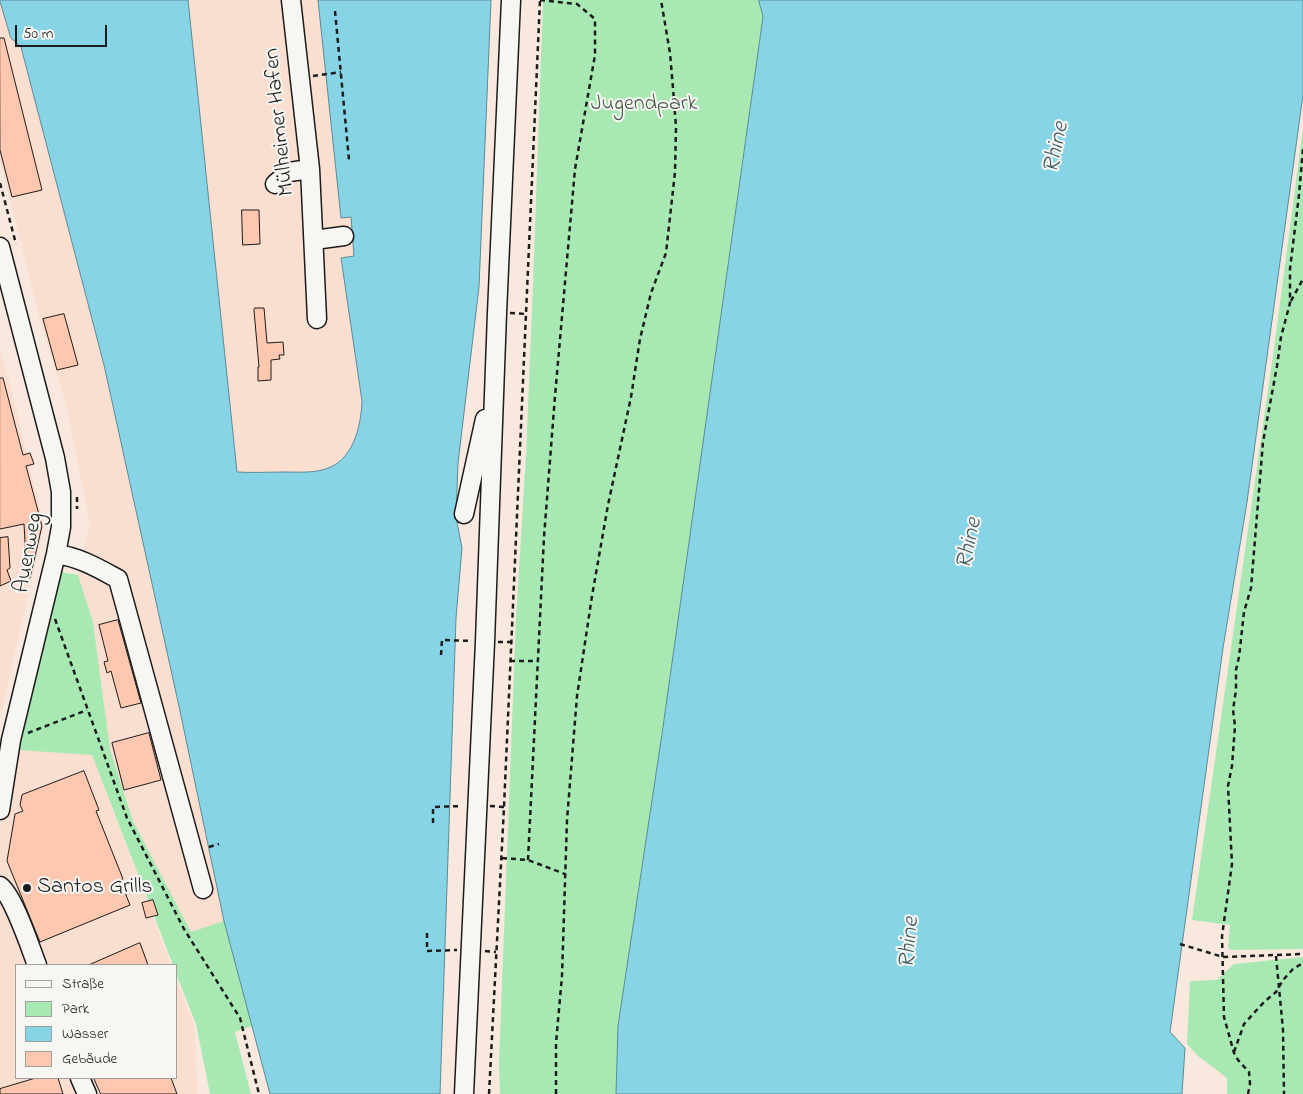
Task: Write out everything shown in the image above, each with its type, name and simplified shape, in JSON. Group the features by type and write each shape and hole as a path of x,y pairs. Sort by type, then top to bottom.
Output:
{"street":[{"name":"Mülheimer Hafen","path":"291,0 310,169 317,319"},
{"path":"464,1094 472,950 476,806 485,642 494,376 511,0"},
{"path":"275,184 289,172 310,169"},
{"path":"314,240 344,236"},
{"name":"Auenweg","path":"0,247 55,458 61,500 61,527 56,554 11,740 0,810"},
{"path":"464,514 494,376"},
{"path":"56,554 88,563 118,578 203,889"},
{"path":"0,886 6,890 38,964"},
{"path":"80,1079 87,1094"}],"path":[{"path":"489,1094 502,858 540,0 577,4 595,19 595,55 575,169 544,537 528,860"},
{"path":"577,4 578,0"},
{"path":"556,1094 556,1043 562,976 567,820 573,741 592,596 609,496 640,339 651,293 666,253 675,172 676,127 670,53 661,0"},
{"path":"335,12 349,160"},
{"path":"309,76 341,72"},
{"path":"1290,303 1290,269 1303,149"},
{"path":"1248,1094 1250,1084 1249,1072 1234,1053 1224,1017 1222,936 1232,864 1228,786 1232,766 1233,710 1244,612 1251,588 1263,442 1278,366 1280,337 1290,303 1303,279"},
{"path":"53,614 127,818 184,929 240,1018 259,1094"},
{"path":"441,655 442,640 485,642"},
{"path":"510,662 538,661"},
{"path":"11,740 87,710"},
{"path":"433,823 433,806 476,806"},
{"path":"209,847 219,844"},
{"path":"502,858 528,860 565,874"},
{"path":"427,933 427,951 472,950"},
{"path":"1180,944 1189,945 1223,957 1303,954"},
{"path":"1276,956 1283,1030 1284,1094"},
{"path":"1234,1053 1244,1024 1280,987 1293,969 1303,963"}],"shaded area":[{"path":"0,0 11,38 21,47 104,365 224,921 191,932 133,821 110,749 93,622 78,575 90,524 66,404 41,323 0,161"},
{"path":"188,0 318,0 341,218 351,217 355,256 341,258 362,401 361,419 353,445 336,464 324,470 305,472 237,472"},
{"path":"0,349 44,525 0,718"},
{"path":"0,748 92,755 171,964 15,964 15,1079 178,1079 178,983 194,1025 198,1094 0,1094"}],"green space":[{"name":"Jugendpark","path":"543,0 759,0 763,17 662,734 618,1026 616,1094 500,1094 499,1062 516,618 526,455"},
{"path":"1303,128 1303,949 1231,950 1228,947 1230,925 1192,920 1275,341"},
{"path":"61,572 78,575 93,622 110,749 133,821 191,932 224,921 252,1026 235,1032 251,1094 210,1094 196,1024 178,979 178,964 173,964 92,755 18,750 29,685"},
{"path":"1303,957 1303,1094 1250,1094 1250,1089 1248,1088 1246,1094 1227,1094 1227,1078 1198,1056 1187,1044 1190,981 1217,980 1234,964"}],"water":[{"path":"0,0 188,0 237,472 313,472 333,466 348,452 360,422 362,401 341,258 354,256 351,217 341,218 318,0 491,0 479,287 458,463 456,517 462,548 456,618 440,1094 270,1094 224,921 104,365 21,47 11,38"},
{"name":"Rhine","path":"759,0 1303,0 1303,95 1247,502 1223,648 1170,1032 1185,1048 1182,1094 616,1094 618,1026 662,734 763,17"}],"building":[{"path":"0,38 4,38 42,190 12,197 0,150"},
{"path":"242,210 259,210 260,244 243,245"},
{"path":"255,308 264,308 267,343 283,342 284,355 279,355 280,359 271,360 271,380 258,381 259,367"},
{"path":"64,314 78,365 57,370 43,319"},
{"path":"0,378 3,378 23,455 30,453 34,464 26,466 42,526 30,578 27,578 24,524 0,529"},
{"path":"8,537 10,568 7,570 11,581 0,586 0,538"},
{"path":"118,620 141,703 121,708 111,671 107,673 104,662 108,661 99,625"},
{"path":"149,733 161,780 124,790 112,743"},
{"path":"84,771 99,810 96,811 123,879 120,880 130,905 40,942 7,861 15,814 23,811 20,805 22,795"},
{"path":"153,900 158,915 146,918 142,903"},
{"path":"140,943 148,964 91,964"},
{"path":"33,1079 58,1079 63,1094 0,1094 0,1089"},
{"path":"94,1079 171,1079 177,1094 101,1094"}],"place":[{"name":"Santos Grills","path":"27,888"}]}
